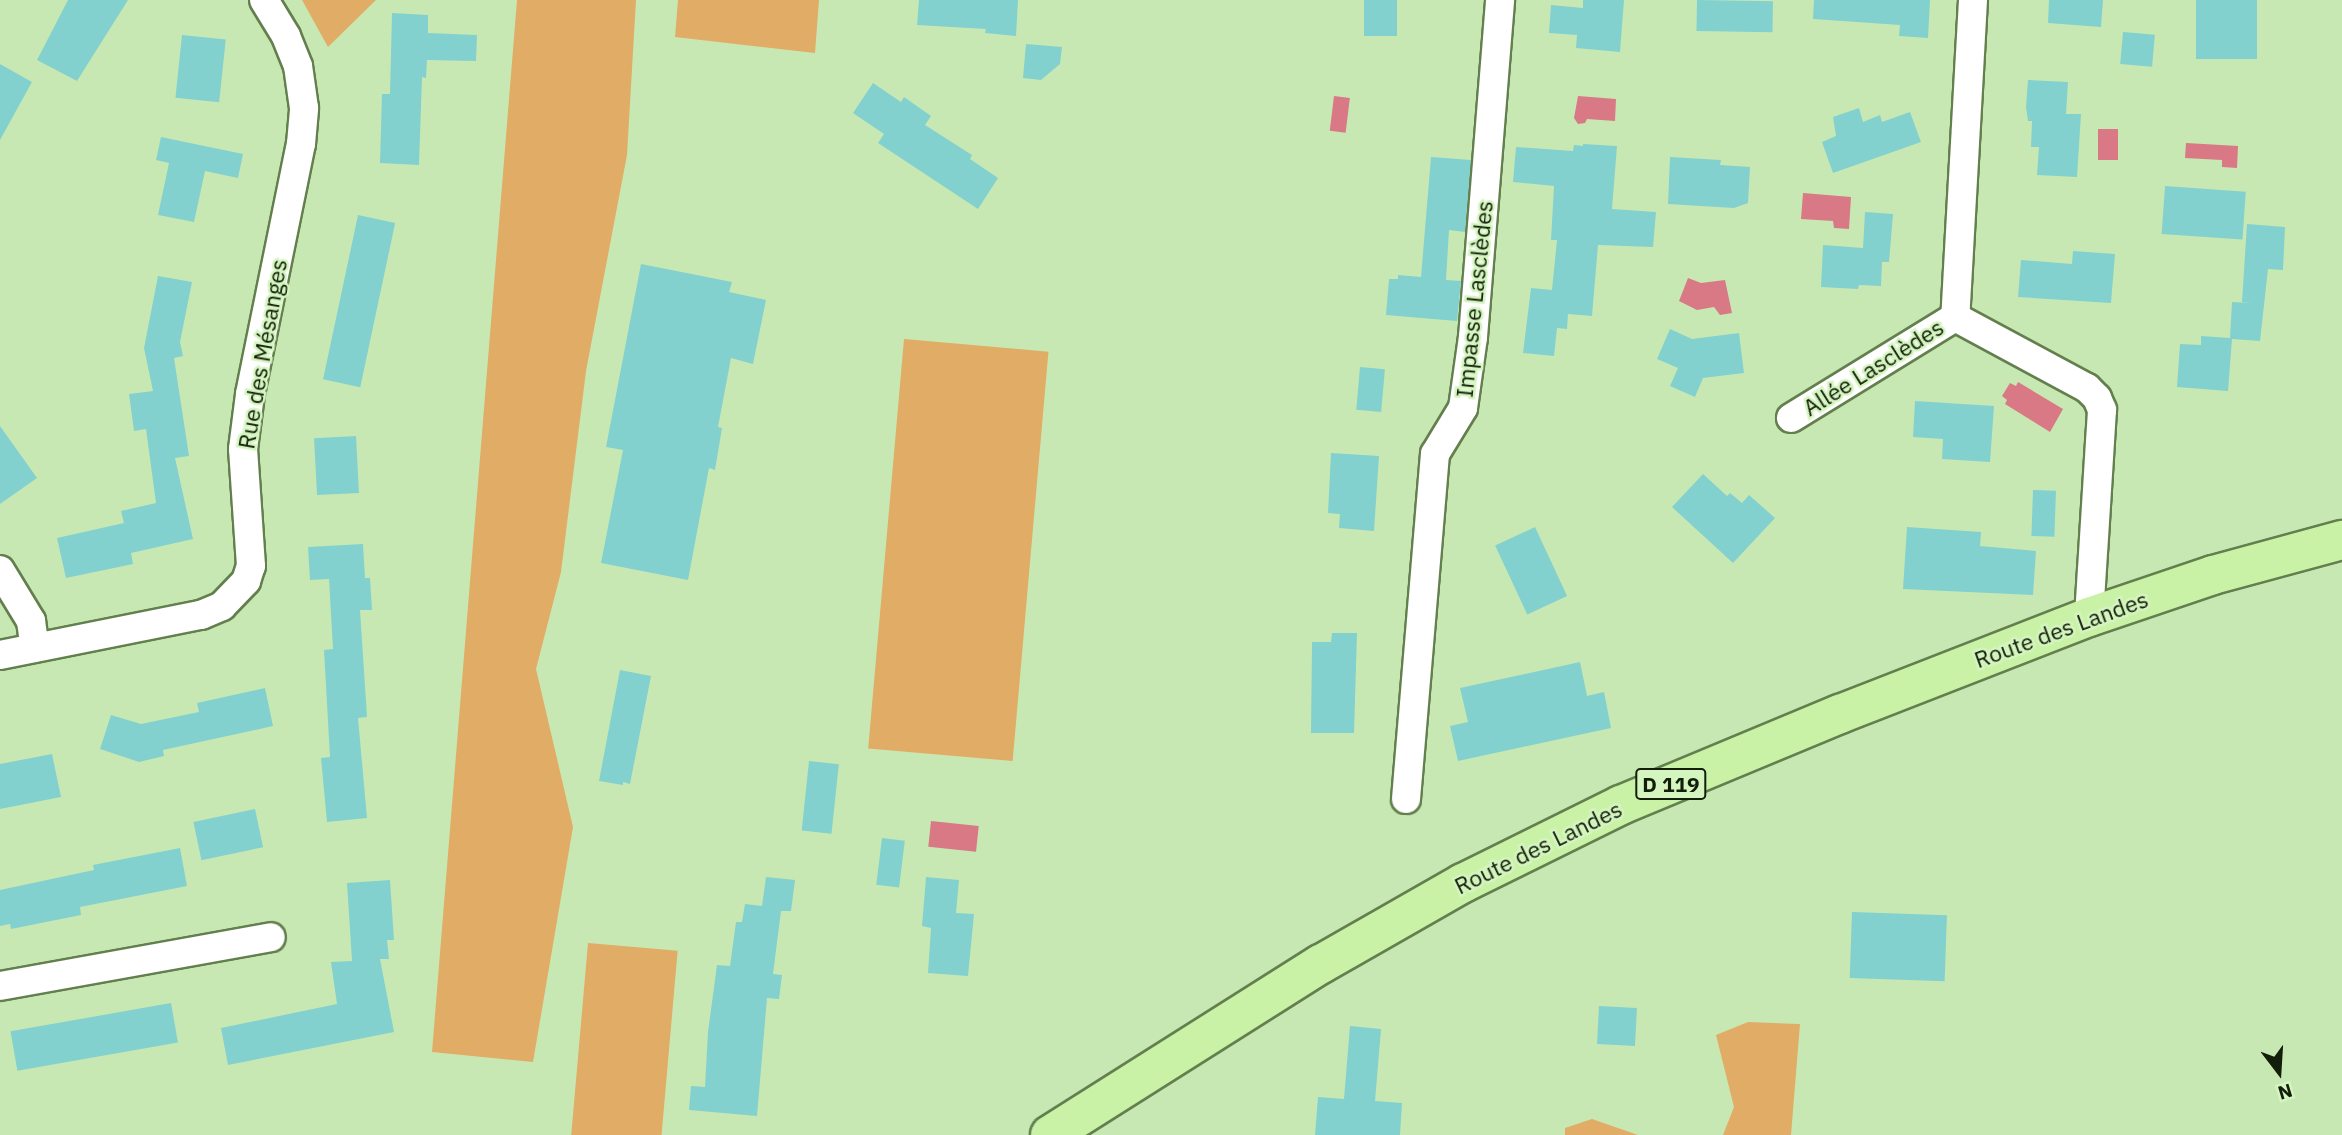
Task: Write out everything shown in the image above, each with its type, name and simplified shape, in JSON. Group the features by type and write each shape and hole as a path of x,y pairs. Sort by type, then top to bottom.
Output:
{"main road":[{"name":"Route des Landes","path":"1050,1135 1276,990 1463,883 1620,805 1840,713 2089,617 2213,575 2342,540"}],"street":[{"name":"Rue des Mésanges","path":"0,655 201,615 222,606 237,593 251,566 245,435 250,394 301,144 304,108 298,66 286,36 264,0"},
{"name":"Impasse Lasclèdes","path":"1406,799 1435,454 1463,408 1473,337 1500,0"},
{"path":"1973,0 1955,317 2087,388 2097,398 2102,410 2089,617"},
{"name":"Allée Lasclèdes","path":"1791,418 1955,317"},
{"path":"0,570 31,621 35,648"},
{"path":"0,986 271,937"}],"shaded area":[{"path":"302,0 376,0 328,47"},
{"path":"517,0 636,0 627,155 586,371 561,572 536,669 573,827 533,1062 432,1052"},
{"path":"678,0 819,0 815,53 675,37"},
{"path":"1334,96 1350,98 1346,133 1330,131"},
{"path":"1578,96 1616,99 1615,121 1587,119 1585,123 1578,124 1574,118"},
{"path":"2098,129 2118,129 2118,160 2098,160"},
{"path":"2186,143 2238,146 2237,168 2222,167 2222,160 2185,158"},
{"path":"1803,193 1851,197 1849,229 1834,228 1833,221 1801,219"},
{"path":"1688,278 1701,283 1725,280 1732,313 1720,315 1714,307 1697,310 1679,301"},
{"path":"904,339 1048,352 1013,761 868,748"},
{"path":"2018,382 2063,409 2050,432 2005,404 2007,400 2002,396 2010,383 2016,386"},
{"path":"931,821 979,826 976,852 928,847"},
{"path":"588,943 678,951 662,1135 571,1135"},
{"path":"1748,1022 1800,1024 1791,1135 1723,1135 1734,1107 1716,1035"},
{"path":"1592,1119 1638,1135 1565,1135 1565,1128"}],"building":[{"path":"68,0 128,0 77,81 37,60"},
{"path":"919,0 1018,0 1016,36 985,33 986,29 917,25"},
{"path":"1364,0 1397,0 1397,36 1364,36"},
{"path":"1583,0 1624,0 1620,52 1576,48 1577,35 1549,33 1551,5 1583,8"},
{"path":"1697,0 1773,1 1772,32 1696,31"},
{"path":"1814,0 1930,0 1928,38 1899,36 1900,25 1813,19"},
{"path":"2049,0 2103,0 2101,27 2048,23"},
{"path":"2196,0 2257,0 2257,59 2196,59"},
{"path":"392,13 428,15 428,33 477,35 476,61 427,60 426,78 422,77 419,165 380,163 382,94 390,94"},
{"path":"2123,32 2155,35 2152,67 2120,64"},
{"path":"182,35 226,40 219,102 175,98"},
{"path":"1026,44 1062,47 1060,64 1041,80 1023,78"},
{"path":"0,64 32,82 0,140"},
{"path":"2028,80 2068,82 2066,114 2081,114 2077,177 2037,175 2039,147 2031,147 2032,121 2028,121 2026,107"},
{"path":"873,83 901,102 904,97 931,116 925,125 972,155 970,159 998,178 978,209 878,143 884,134 853,113"},
{"path":"1859,108 1863,122 1880,115 1882,122 1910,112 1921,142 1833,173 1822,142 1836,136 1833,117"},
{"path":"161,137 243,154 238,178 205,171 194,222 158,215 169,163 156,160"},
{"path":"1574,145 1617,146 1612,209 1656,212 1653,247 1598,245 1592,316 1568,314 1567,329 1557,328 1554,356 1523,353 1531,288 1552,290 1557,240 1551,240 1554,186 1513,182 1516,147 1573,151"},
{"path":"1431,157 1471,160 1465,232 1449,230 1446,280 1461,281 1457,321 1386,315 1389,279 1398,279 1398,275 1421,277"},
{"path":"1670,157 1721,160 1720,165 1750,167 1748,203 1734,208 1668,204"},
{"path":"2165,186 2246,192 2242,240 2162,234"},
{"path":"1865,212 1893,214 1889,262 1882,262 1881,286 1859,285 1858,289 1821,287 1823,245 1863,248"},
{"path":"358,215 395,223 360,387 323,379"},
{"path":"2247,224 2285,227 2283,270 2268,269 2260,341 2232,339 2228,391 2177,387 2180,344 2201,345 2201,336 2230,338 2232,302 2252,303 2242,302"},
{"path":"2073,251 2115,254 2111,303 2018,297 2021,260 2072,264"},
{"path":"641,264 732,282 729,292 766,300 753,364 731,358 718,427 722,428 715,470 709,468 688,580 601,563 623,450 606,447"},
{"path":"158,276 192,282 180,342 183,356 174,358 189,456 175,458 193,539 131,553 133,564 66,578 57,538 124,523 121,511 156,503 146,429 134,431 129,394 153,391 144,348"},
{"path":"1670,329 1692,339 1739,333 1744,373 1703,378 1695,397 1670,386 1678,368 1657,359"},
{"path":"1360,367 1385,369 1381,412 1356,410"},
{"path":"1915,401 1994,406 1990,462 1942,459 1943,439 1913,437"},
{"path":"0,426 37,478 0,504"},
{"path":"356,436 359,493 317,495 314,438"},
{"path":"1331,453 1379,456 1374,531 1339,528 1340,514 1328,513"},
{"path":"1703,474 1727,496 1730,493 1742,503 1749,495 1775,518 1733,563 1672,507"},
{"path":"2033,490 2056,491 2054,537 2031,536"},
{"path":"1535,527 1567,596 1527,614 1495,546"},
{"path":"1907,527 1981,532 1980,546 2036,551 2033,595 1903,589"},
{"path":"363,544 365,578 370,578 372,610 360,610 367,717 358,718 367,818 327,822 321,758 330,757 324,650 333,649 329,579 310,580 308,547"},
{"path":"1332,633 1357,633 1354,733 1311,733 1312,642 1331,642"},
{"path":"1580,662 1587,696 1604,692 1611,728 1458,761 1450,726 1468,722 1460,688"},
{"path":"620,670 651,676 630,784 623,782 623,785 599,781"},
{"path":"265,688 273,726 163,750 164,756 139,762 100,749 111,715 141,724 199,712 197,703"},
{"path":"52,754 61,797 0,809 0,764"},
{"path":"809,761 839,764 832,834 802,831"},
{"path":"255,809 263,847 201,860 193,822"},
{"path":"882,838 905,841 899,887 876,885"},
{"path":"180,848 187,886 80,907 81,915 11,929 10,924 0,926 0,890 94,870 93,865"},
{"path":"766,877 795,880 791,911 781,911 773,974 782,975 779,999 767,998 757,1116 689,1110 691,1086 705,1087 708,1032 717,965 730,966 736,922 742,922 745,904 762,906"},
{"path":"926,877 959,880 956,913 974,914 968,976 928,973 931,928 922,926"},
{"path":"390,880 394,940 387,940 389,959 380,959 394,1032 228,1065 221,1028 337,1004 331,962 352,961 347,883"},
{"path":"1852,912 1947,915 1945,981 1850,978"},
{"path":"171,1003 178,1042 17,1071 10,1031"},
{"path":"1599,1006 1637,1008 1635,1046 1597,1044"},
{"path":"1350,1026 1381,1029 1375,1101 1402,1103 1400,1135 1315,1135 1318,1097 1344,1099"}]}
